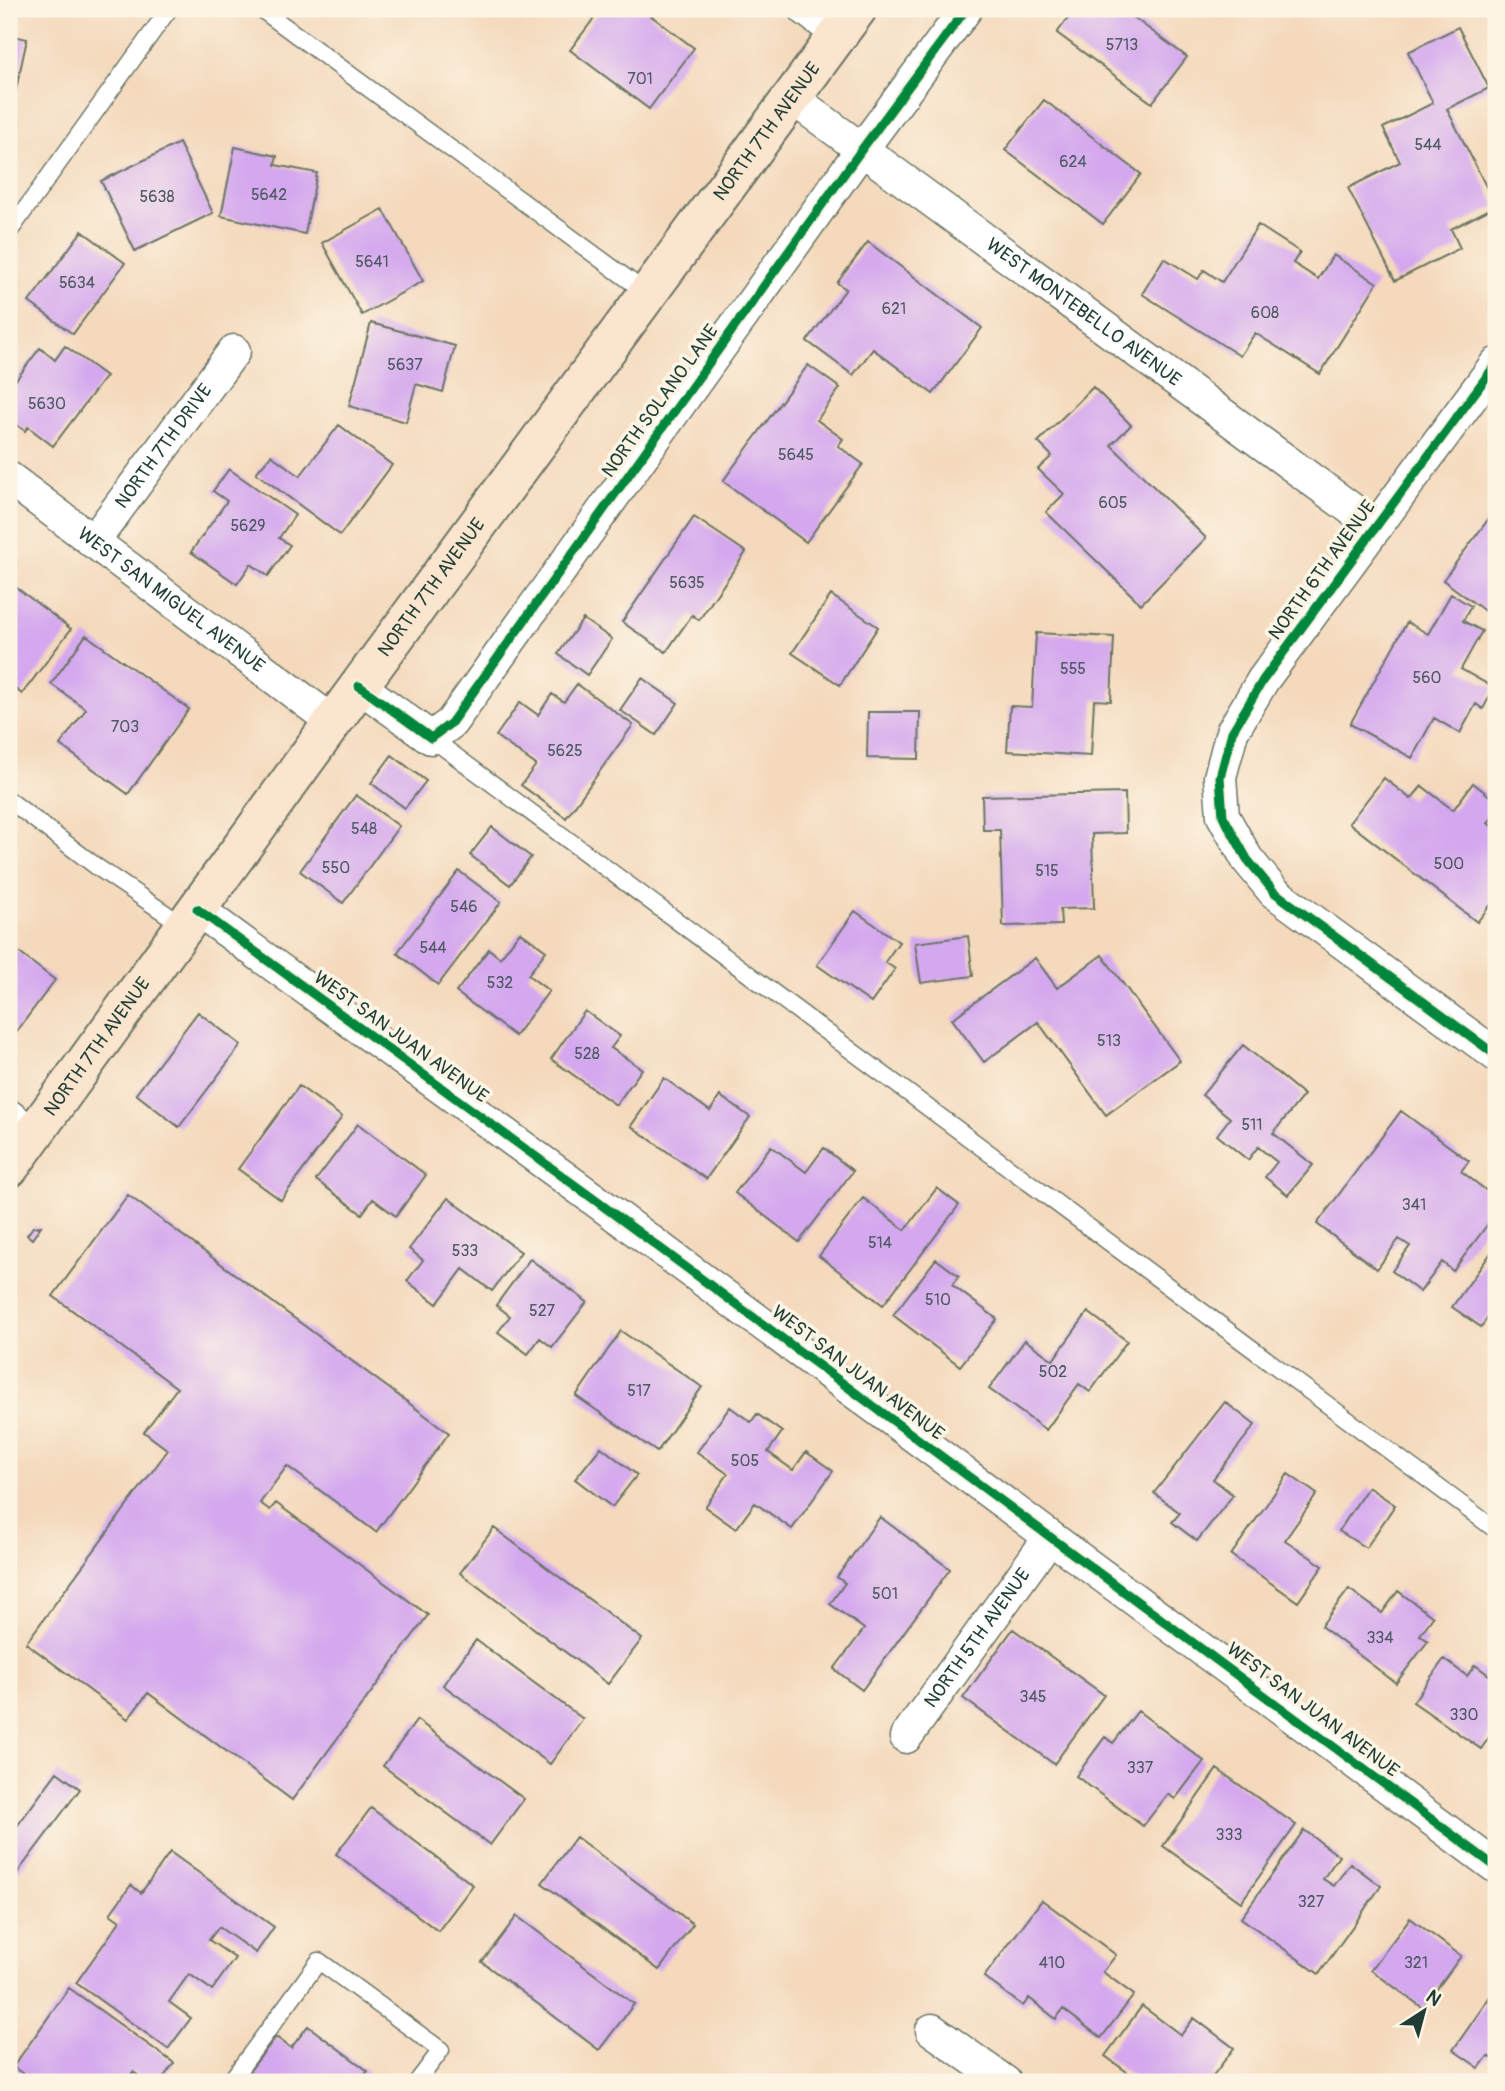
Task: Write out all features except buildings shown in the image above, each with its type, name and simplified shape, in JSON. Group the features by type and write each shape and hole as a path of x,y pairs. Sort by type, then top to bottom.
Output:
{"main road":[{"name":"NORTH 7TH AVENUE","path":"9,1168 21,1125 190,917 848,21"}],"street":[{"path":"806,9 848,21"},
{"name":"NORTH SOLANO LANE","path":"431,738 451,723 862,149 966,9"},
{"name":"WEST MONTEBELLO AVENUE","path":"792,98 1376,527"},
{"name":"NORTH 7TH DRIVE","path":"93,542 234,351"},
{"name":"NORTH 6TH AVENUE","path":"1496,363 1263,680 1232,732 1220,778 1223,816 1247,859 1274,892 1496,1055"},
{"name":"WEST SAN MIGUEL AVENUE","path":"9,478 333,722"},
{"path":"359,686 431,738"},
{"name":"WEST SAN JUAN AVENUE","path":"190,917 595,1200 1496,1867"},
{"name":"NORTH 5TH AVENUE","path":"906,1737 1050,1537"},
{"path":"932,2030 1005,2082"}],"lane":[{"path":"9,232 169,9"},
{"path":"261,9 648,294"},
{"path":"431,738 1496,1530"},
{"path":"9,800 97,867 190,917"},
{"path":"230,2082 319,1961 441,2050 416,2082"}],"cycle path":[{"path":"359,686 431,738 451,723 862,149 966,9"},
{"path":"1496,364 1263,680 1232,732 1220,777 1223,816 1247,859 1274,892 1496,1055"},
{"path":"197,909 1496,1867"}]}
